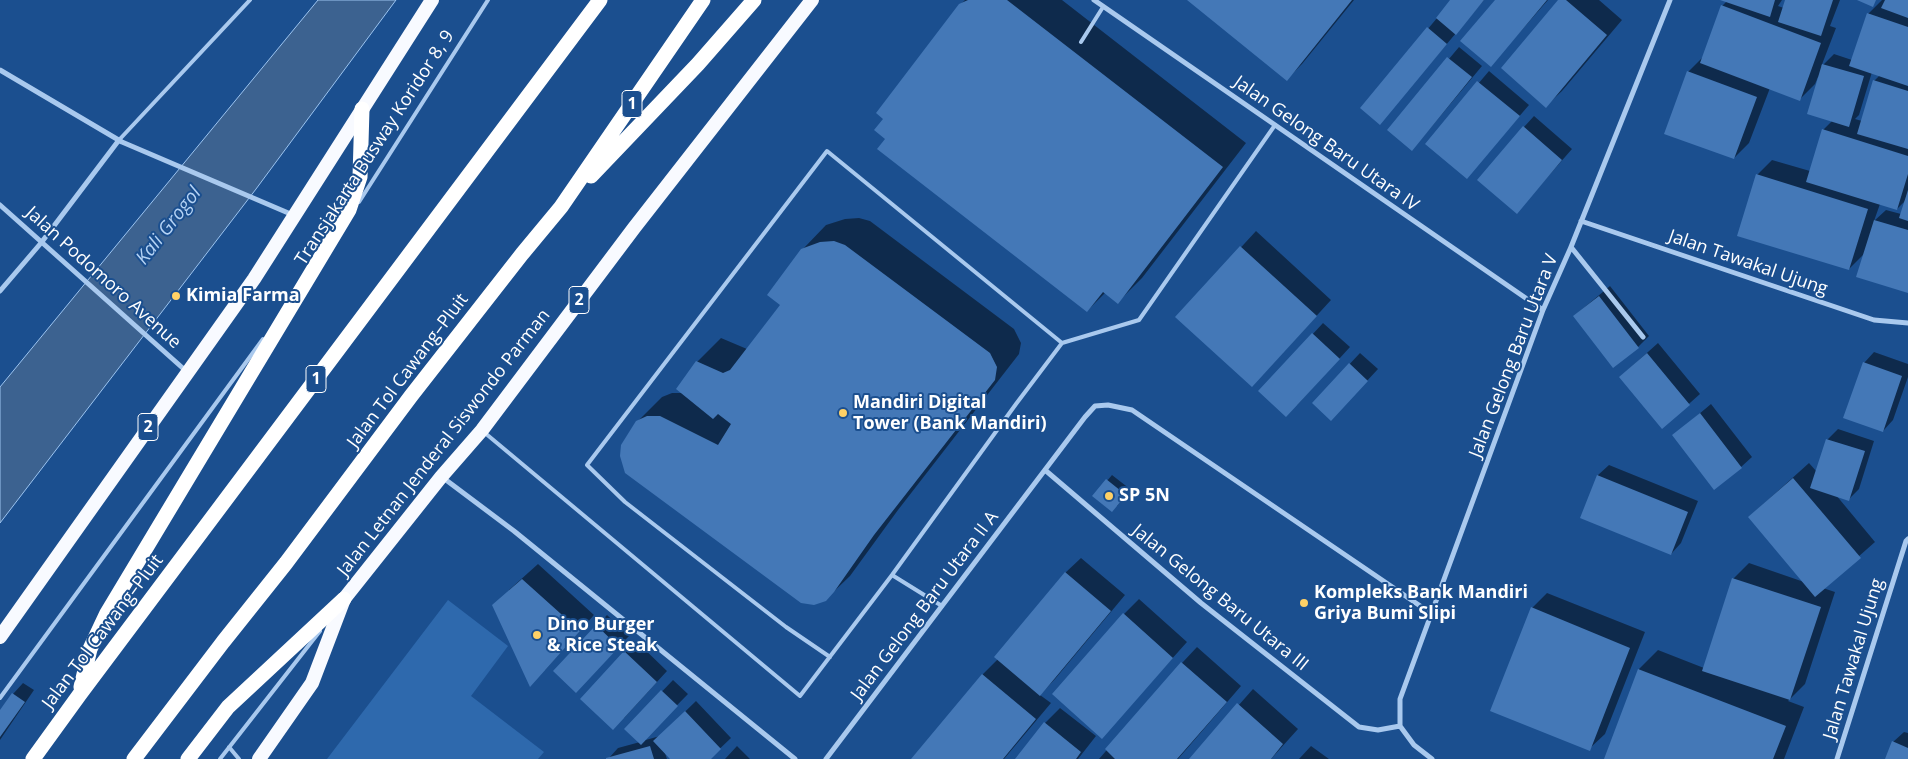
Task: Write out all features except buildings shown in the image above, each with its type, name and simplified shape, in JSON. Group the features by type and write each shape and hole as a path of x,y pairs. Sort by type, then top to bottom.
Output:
{"highway":[{"name":"2","path":"0,637 254,279 296,216 432,0"},
{"name":"Jalan Tol Cawang–Pluit","path":"33,759 600,0"},
{"name":"Jalan Tol Cawang–Pluit","path":"134,759 286,563 410,396 560,208 703,0"},
{"path":"560,208 698,64 754,0"},
{"name":"Jalan Letnan Jenderal Siswondo Parman","path":"259,759 312,683 344,600 442,476 482,430 634,228 812,0"},
{"path":"80,694 90,649 107,613 328,248 349,210 360,177 362,109"},
{"path":"188,759 228,707 344,600"}],"street":[{"name":"Jalan Gelong Baru Utara IV","path":"1094,0 1543,310"},
{"name":"Jalan Gelong Baru Utara V","path":"1400,726 1400,699 1543,310 1571,247 1670,0"},
{"path":"0,70 120,141 296,216"},
{"path":"0,291 43,244 120,141"},
{"name":"Jalan Podomoro Avenue","path":"0,205 187,372"},
{"name":"Jalan Tawakal Ujung","path":"1581,222 1874,320 1908,323"},
{"path":"1571,247 1643,337"},
{"path":"1045,470 1095,406 1108,405 1132,410 1432,614"},
{"name":"Jalan Gelong Baru Utara II A","path":"826,759 1045,470"},
{"name":"Jalan Gelong Baru Utara III","path":"1045,470 1201,604 1359,728 1378,730 1400,726"},
{"path":"442,476 514,531 795,759"},
{"name":"Jalan Tawakal Ujung","path":"1837,759 1908,538"},
{"path":"1400,726 1414,745 1432,759"}],"lane":[{"path":"120,141 250,0"},
{"name":"Transjakarta Busway Koridor 8, 9","path":"276,321 378,173 488,0"},
{"path":"1082,42 1103,7"},
{"path":"482,430 800,696 892,575 1062,343 1140,320 1275,125"},
{"path":"830,657 786,627 625,502 586,465 828,150 1062,343"},
{"path":"0,698 264,337"},
{"path":"892,575 942,606"},
{"path":"220,759 344,600"},
{"path":"228,747 239,759"}],"shaded area":[{"path":"448,600 508,646 471,696 544,752 538,759 327,759"}],"water":[{"name":"Kali Grogol","path":"318,0 396,0 256,189 0,523 0,387"}],"place":[{"name":"Kimia Farma","path":"176,296"},
{"name":"Mandiri Digital Tower (Bank Mandiri)","path":"843,413"},
{"name":"SP 5N","path":"1109,496"},
{"name":"Kompleks Bank Mandiri Griya Bumi Slipi","path":"1304,603"},
{"name":"Dino Burger & Rice Steak","path":"537,635"}]}
